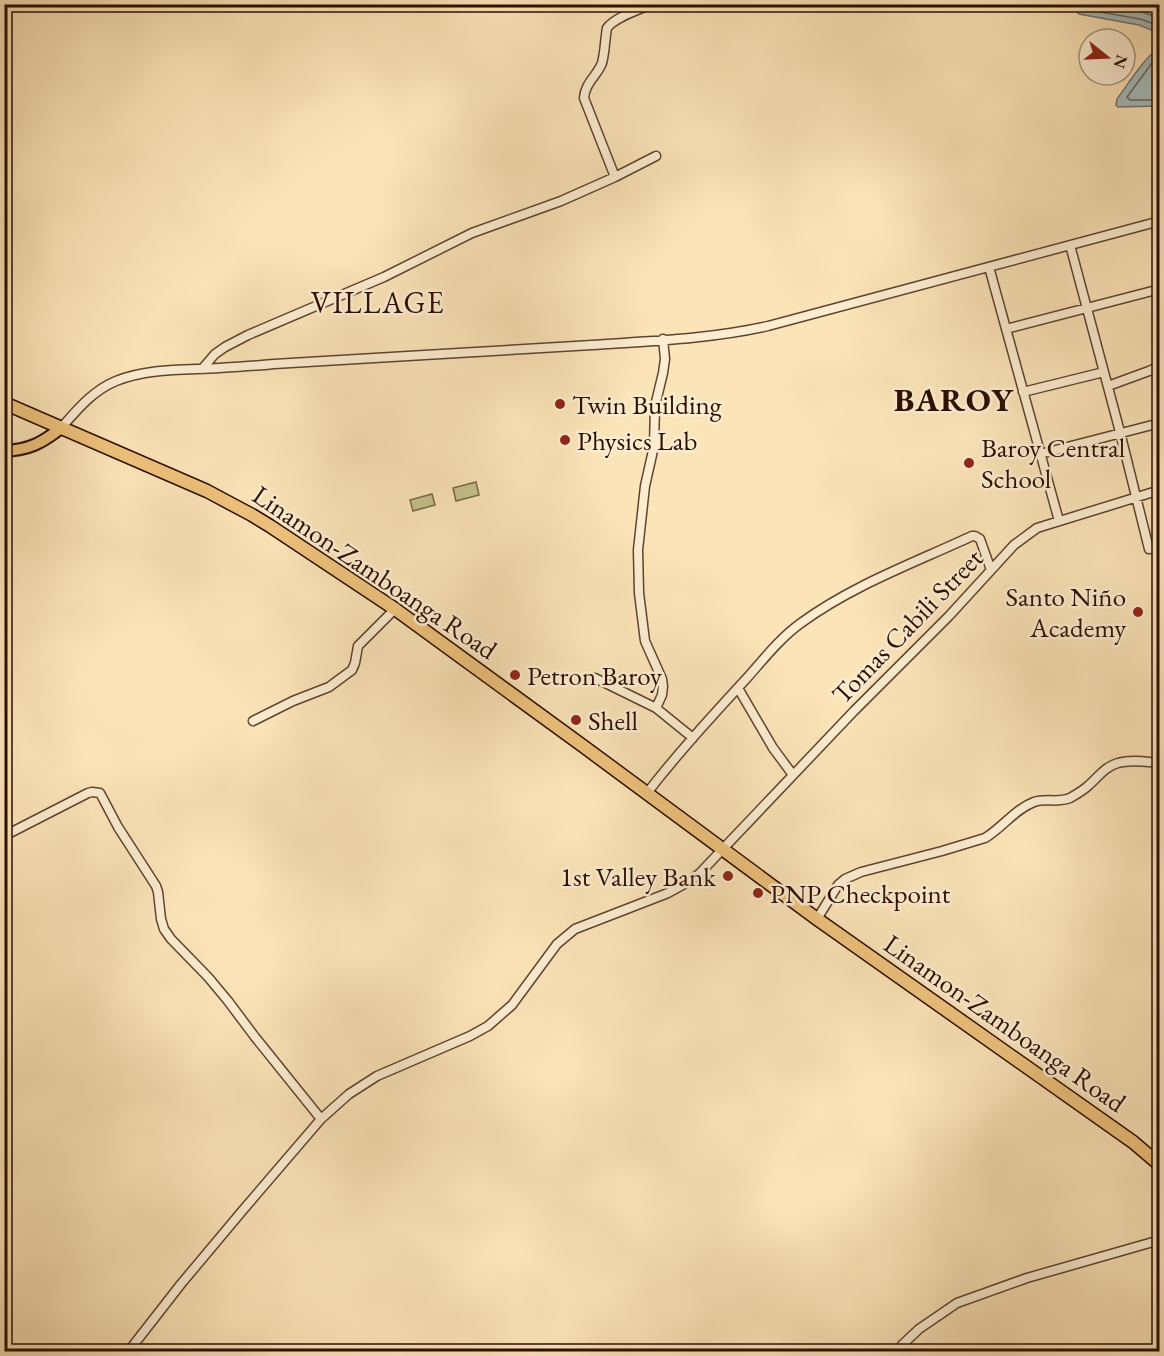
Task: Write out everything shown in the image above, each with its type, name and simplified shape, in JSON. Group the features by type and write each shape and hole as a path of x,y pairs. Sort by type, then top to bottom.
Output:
{"highway":[{"name":"Linamon-Zamboanga Road","path":"4,404 207,491 252,515 395,609 817,919 1123,1136 1160,1165"}],"main road":[{"path":"4,451 32,446 46,440 61,428"}],"street":[{"path":"615,177 584,93 601,65 609,25 652,4"},
{"path":"202,369 215,354 248,335 384,277 472,233 561,201 656,156"},
{"path":"61,428 101,388 117,380 142,374 174,370 479,353 741,332 1160,221"},
{"path":"1070,245 1149,549 1160,548"},
{"path":"989,267 1059,521"},
{"path":"1006,329 1160,289"},
{"path":"656,708 663,686 645,641 639,593 638,550 645,486 654,446 655,406 665,358 663,339"},
{"path":"1108,386 1160,366"},
{"path":"1023,392 1104,372"},
{"path":"1040,454 1160,423"},
{"name":"Tomas Cabili Street","path":"128,1352 181,1284 321,1119 348,1094 377,1076 488,1026 512,1005 557,944 576,928 676,889 700,873 1024,537 1037,528 1160,490"},
{"path":"647,793 738,688 779,643 800,624 856,588 972,536 980,539 991,570"},
{"path":"253,721 293,701 329,687 352,670 358,646 395,609"},
{"path":"595,678 656,708 693,738"},
{"path":"738,688 773,748 793,775"},
{"path":"817,919 838,885 845,879 861,872 985,838 1004,821 1034,802 1060,801 1069,798 1089,785 1108,767 1119,762 1160,763"},
{"path":"4,837 88,793 100,793 118,827 156,885 164,929 228,1001 321,1119"},
{"path":"898,1352 919,1329 957,1302 1027,1278 1160,1240"}],"shaded area":[{"path":"476,482 479,495 456,501 453,488"},
{"path":"432,494 435,505 413,511 410,500"}],"water":[{"path":"1074,5 1159,5 1159,33 1139,25 1079,14"},
{"path":"1159,48 1159,106 1118,107 1117,99 1126,87 1137,87 1137,72"}],"place":[{"name":"Twin Building","path":"560,404"},
{"name":"Physics Lab","path":"565,440"},
{"name":"Baroy Central School","path":"969,463"},
{"name":"Santo Niño Academy","path":"1138,612"},
{"name":"Petron Baroy","path":"515,675"},
{"name":"Shell","path":"576,720"},
{"name":"1st Valley Bank","path":"728,876"},
{"name":"PNP Checkpoint","path":"758,893"}],"district":[{"name":"VILLAGE","path":"378,302"},
{"name":"BAROY","path":"954,399"}]}
